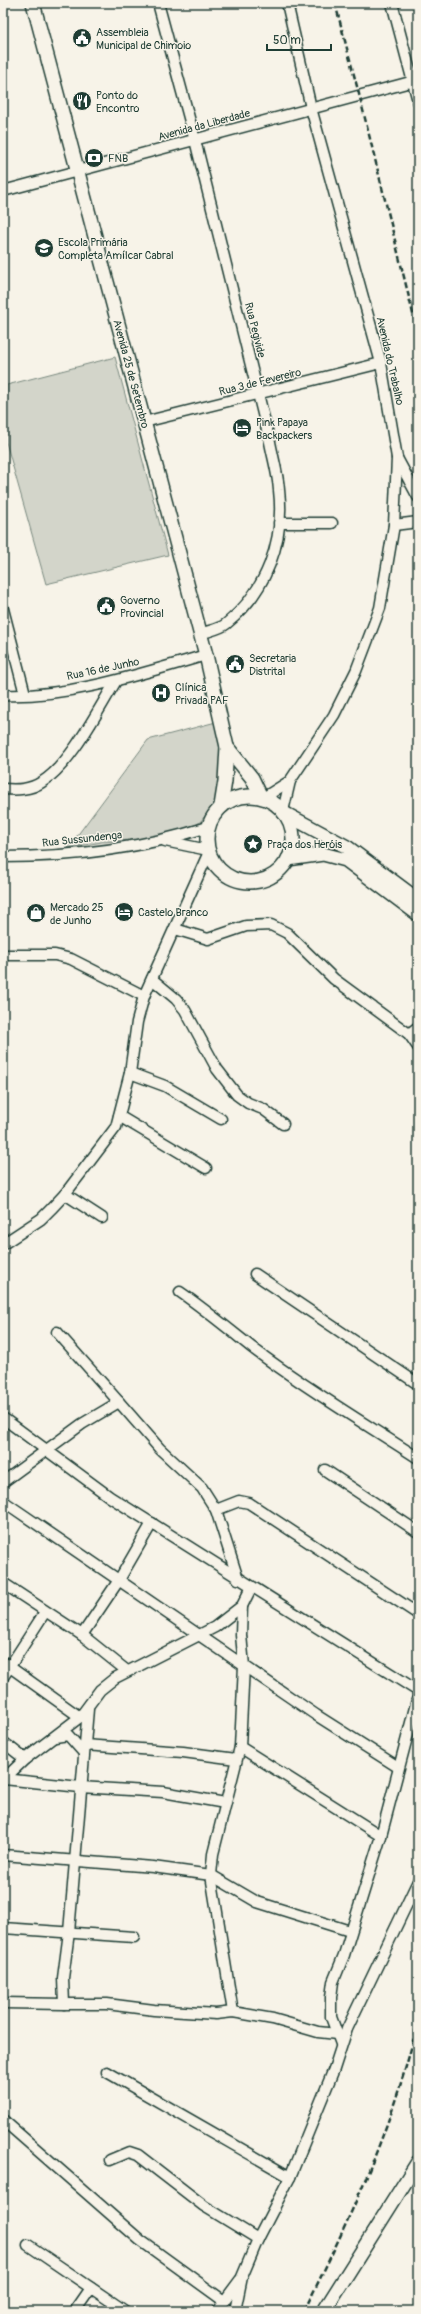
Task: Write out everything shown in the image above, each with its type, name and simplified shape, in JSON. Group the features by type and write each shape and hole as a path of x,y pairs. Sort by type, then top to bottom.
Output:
{"street":[{"name":"Avenida 25 de Setembro","path":"33,3 206,655 226,747 225,782 221,806"},
{"name":"Rua Pegivide","path":"158,3 195,140 258,395 279,490 279,523 274,556 259,589 225,625 200,634"},
{"name":"Avenida do Trabalho","path":"284,812 290,781 334,715 356,671 380,608 394,524 397,458 381,364 311,108 287,3"},
{"path":"392,3 415,80 418,101"},
{"name":"Avenida da Liberdade","path":"3,191 415,80"},
{"name":"Rua 3 de Fevereiro","path":"144,422 381,364"},
{"path":"397,458 418,497"},
{"path":"394,524 418,522"},
{"path":"279,523 332,523"},
{"path":"3,609 26,694"},
{"name":"Rua 16 de Junho","path":"3,695 50,693 116,681 206,655"},
{"path":"3,789 24,790 36,785 42,782 62,764 116,681"},
{"name":"Avenida 25 de Setembro","path":"226,747 252,778 262,797"},
{"name":"Avenida do Trabalho","path":"262,797 290,781"},
{"path":"3,1244 41,1219 65,1194 116,1127 130,1073 138,1022 144,996 175,929 208,851 208,827 214,814 221,806 233,799 247,795 262,797 274,803 284,812 347,847 418,900"},
{"path":"208,851 215,865 226,875 239,881 254,882 268,878 280,870 288,859 293,840 292,830 284,812"},
{"name":"Rua Sussundenga","path":"3,857 98,850 163,840 208,827"},
{"name":"Rua Sussundenga","path":"163,840 208,851"},
{"path":"288,859 323,854 346,860 418,914"},
{"path":"175,929 208,939 246,926 271,925 287,933 334,979 409,1034 418,1047"},
{"path":"3,954 54,955 71,959 144,996"},
{"path":"152,979 176,998 185,1010 217,1068 238,1095 248,1103 263,1109 283,1124"},
{"path":"409,1034 418,1027"},
{"path":"130,1073 182,1095 222,1119"},
{"path":"119,1116 206,1168"},
{"path":"65,1194 102,1218"},
{"path":"255,1274 418,1384"},
{"path":"180,1292 218,1319 256,1350 313,1390 418,1458"},
{"path":"57,1332 160,1449 202,1488 216,1510 238,1579"},
{"path":"3,1482 82,1424 119,1402"},
{"path":"3,1418 110,1497 251,1588 418,1691"},
{"path":"325,1470 418,1532"},
{"path":"3,1501 244,1666 398,1767"},
{"path":"216,1510 238,1501 249,1502 418,1614"},
{"path":"82,1635 119,1580 152,1524"},
{"path":"3,1584 82,1635 127,1671"},
{"path":"4,1780 25,1759 80,1717 88,1709 100,1690 127,1671 215,1627 242,1606 251,1588"},
{"path":"233,2012 211,1875 213,1854 240,1747 244,1666 242,1606"},
{"path":"3,1677 6,1664 45,1612"},
{"path":"6,1664 80,1717"},
{"path":"341,2044 332,2017 331,1997 333,1982 344,1955 381,1836 418,1696"},
{"path":"64,2004 63,1978 70,1932 83,1748 88,1709"},
{"path":"53,1738 68,1735 83,1748 183,1752 236,1758"},
{"path":"3,1742 25,1759"},
{"path":"240,1747 381,1836"},
{"path":"4,1780 80,1787 163,1792 225,1803"},
{"path":"3,1855 153,1867 211,1875 257,1902 350,1932"},
{"path":"235,2311 242,2277 258,2239 290,2177 334,2069 341,2044 418,1881"},
{"path":"3,1928 134,1937"},
{"path":"3,2003 107,2004 154,2010 216,2014 233,2012 274,2019 318,2032 337,2034"},
{"path":"107,2072 290,2177"},
{"path":"3,2120 140,2240 224,2301"},
{"path":"110,2160 129,2152 138,2155 204,2206 258,2239"},
{"path":"324,2311 418,2162"},
{"path":"28,2245 125,2311"},
{"path":"217,2311 242,2277"},
{"path":"75,2311 91,2288"}],"shaded area":[{"path":"115,357 168,555 46,584 6,442 7,385"},
{"path":"216,722 225,769 215,803 201,821 185,834 173,837 102,842 68,848 148,740"}],"railway":[{"path":"335,3 418,334"},
{"path":"304,2311 370,2169 397,2096 418,2021"}],"place":[{"name":"Assembleia Municipal de Chimoio","path":"82,38"},
{"name":"Ponto do Encontro","path":"82,101"},
{"name":"FNB","path":"94,158"},
{"name":"Escola Primária Completa Amílcar Cabral","path":"44,248"},
{"name":"Pink Papaya Backpackers","path":"242,428"},
{"name":"Governo Provincial","path":"106,606"},
{"name":"Secretaria Distrital","path":"235,664"},
{"name":"Clínica Privada PAF","path":"161,693"},
{"name":"Praça dos Heróis","path":"253,844"},
{"name":"Castelo Branco","path":"124,912"},
{"name":"Mercado 25 de Junho","path":"36,913"}]}
